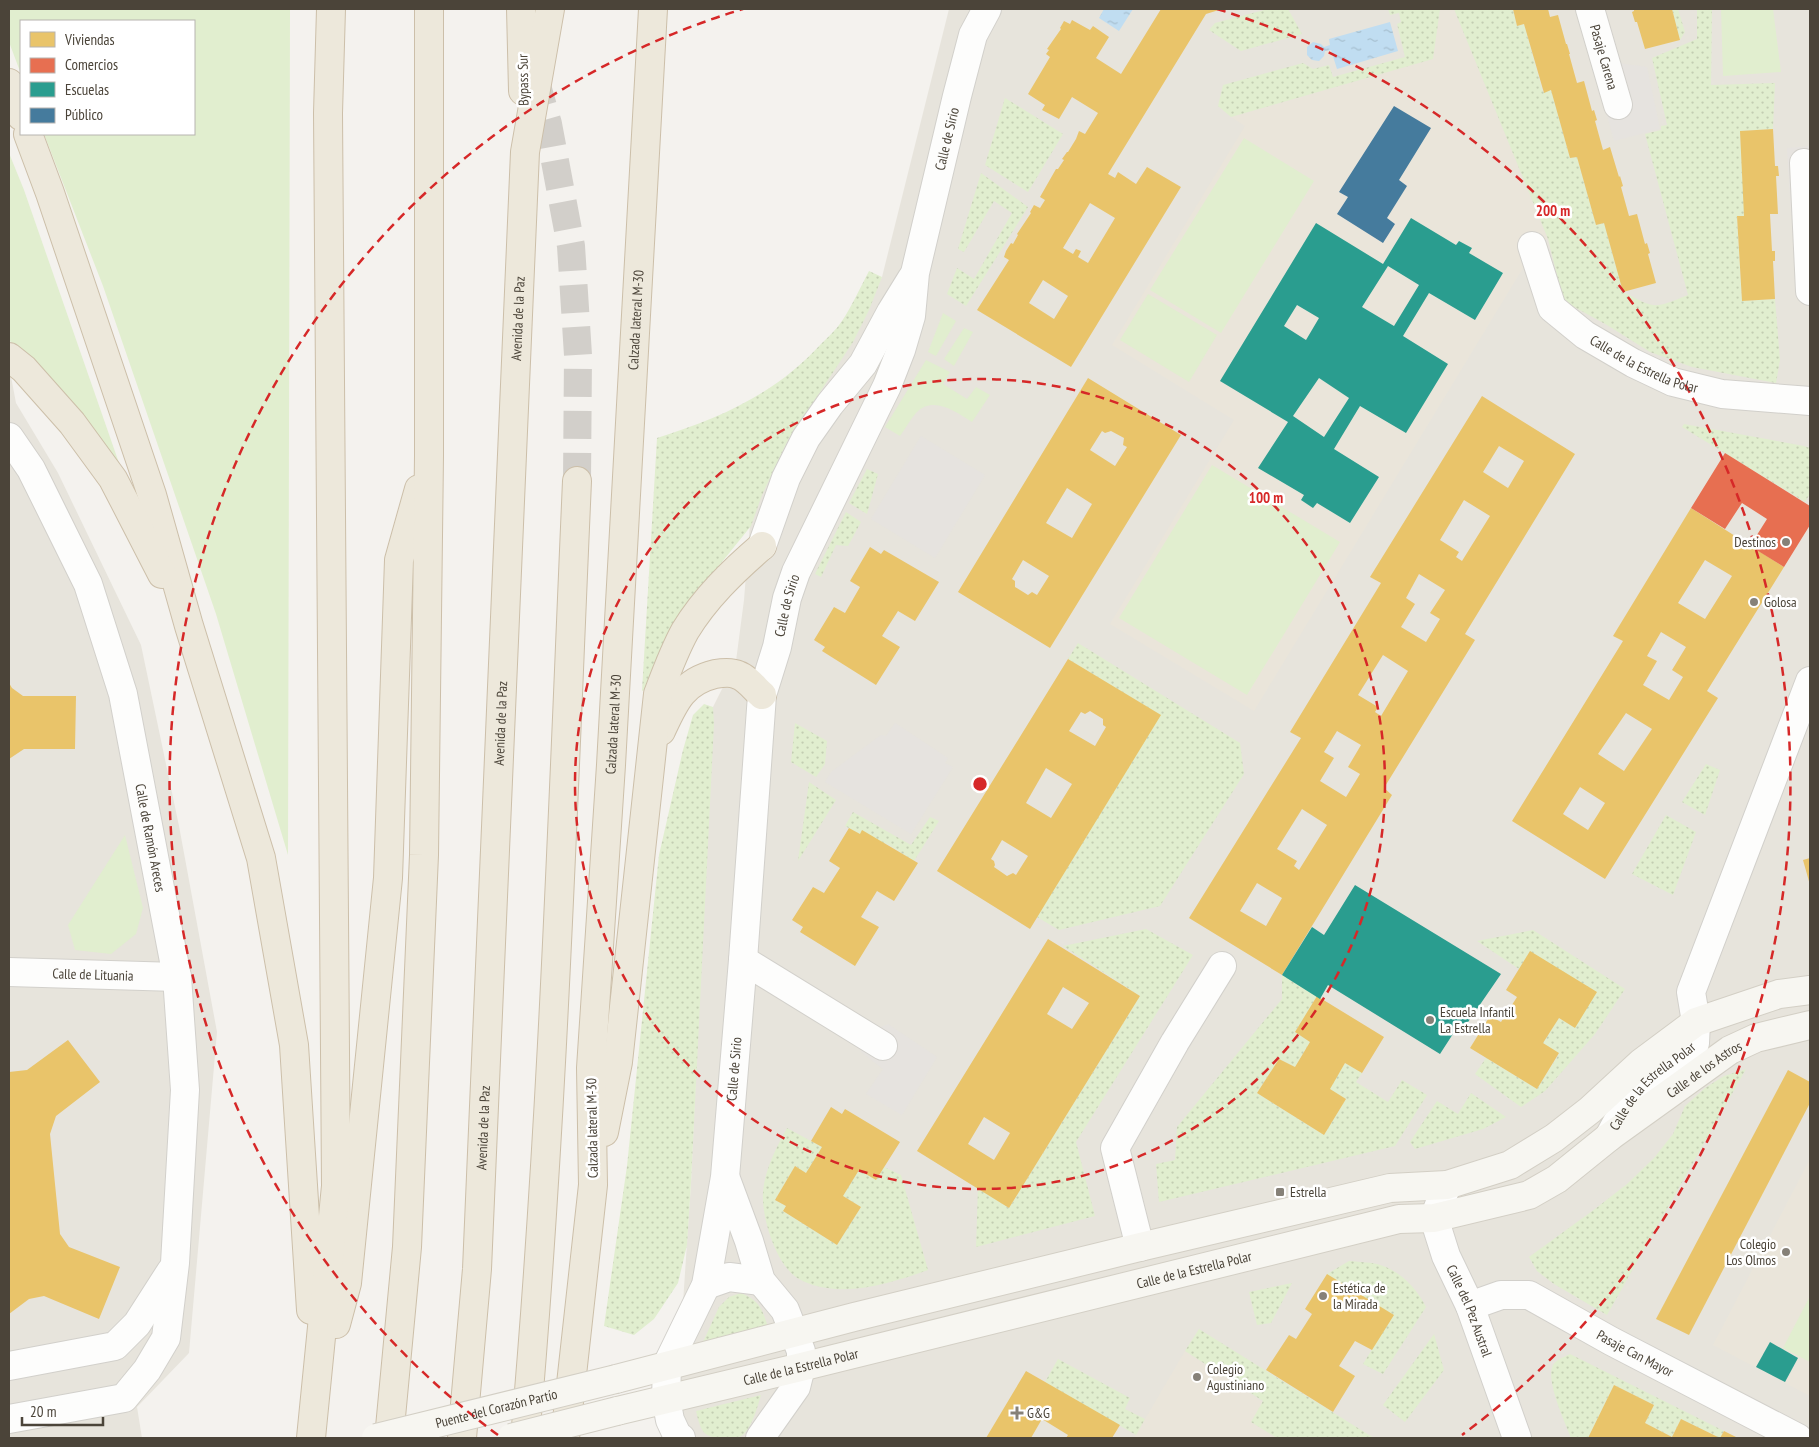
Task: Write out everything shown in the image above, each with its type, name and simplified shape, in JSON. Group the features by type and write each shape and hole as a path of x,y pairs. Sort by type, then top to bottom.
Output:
{"highway":[{"path":"311,1438 336,1186 328,123 331,9"},
{"path":"389,1438 406,1247 423,874 429,456 429,9"},
{"name":"Bypass Sur","path":"521,9 525,152"},
{"name":"Avenida de la Paz","path":"462,1438 477,1259 525,152 550,9"},
{"name":"Calzada lateral M-30","path":"565,1438 593,1185 591,1068 611,765 653,9"},
{"path":"9,83 20,113"},
{"path":"28,135 53,202 152,496 189,626 260,858 294,1046 316,1396"},
{"path":"9,357 24,369 72,423 112,479 189,626"},
{"path":"316,1396 347,1283 377,997 388,878 398,560 429,456"},
{"path":"525,1438 536,1312 547,1137 577,481"},
{"path":"593,1185 618,1062 658,694 671,660 700,608 730,574 762,546"},
{"path":"650,755 674,703 684,690 703,677 721,673 738,675 762,695"}],"main road":[{"path":"1696,1022 1779,994 1810,990"},
{"name":"Calle de la Estrella Polar","path":"616,1378 1140,1247 1390,1188 1446,1185 1510,1165 1554,1138 1590,1110 1642,1064 1696,1022"},
{"name":"Calle de los Astros","path":"1609,1137 1730,1050 1756,1038 1810,1025"},
{"name":"Calle de la Estrella Polar","path":"511,1438 666,1399 802,1368 1400,1219 1434,1218 1529,1195 1557,1179 1609,1137"},
{"name":"Puente del Corazón Partío","path":"376,1438 616,1378"}],"street":[{"name":"Calle de Sirio","path":"679,1437 670,1420 666,1399 667,1365 706,1285 725,1177 744,960 762,695 777,647 787,598 796,572 887,386 901,350 911,316 915,273 973,35 987,9"},
{"name":"Pasaje Carena","path":"1590,9 1618,105"},
{"path":"1804,163 1810,291"},
{"name":"Calle de la Estrella Polar","path":"1532,246 1552,308 1585,335 1633,363 1673,382 1722,394 1810,401"},
{"name":"Calle de Sirio","path":"762,546 786,478 806,438 830,404 864,364 891,312 915,273"},
{"name":"Calle de Ramón Areces","path":"9,437 31,469 88,584 123,694 177,976 185,1090 175,1263 166,1338 147,1370 124,1398 9,1419"},
{"name":"Calle de la Estrella Polar","path":"1609,1137 1624,1107 1654,1074 1683,1055 1695,1043 1696,1022 1691,992 1810,681"},
{"path":"744,960 883,1046"},
{"path":"1140,1247 1115,1148 1175,1042 1222,966"},
{"name":"Calle de Lituania","path":"9,972 177,976"},
{"name":"Calle de Sirio","path":"725,1177 762,1281 785,1310 801,1351 802,1368 796,1387 760,1438"},
{"path":"1434,1218 1446,1185"},
{"name":"Calle del Pez Austral","path":"1434,1218 1446,1256 1470,1306 1517,1438"},
{"name":"Calle de Ramón Areces","path":"9,1366 115,1346 137,1324 175,1263"},
{"path":"706,1285 730,1277 762,1281"},
{"name":"Pasaje Can Mayor","path":"1470,1306 1501,1295 1529,1295 1611,1341 1798,1438"}],"shaded area":[{"path":"949,9 1810,9 1810,1438 674,1438 691,1183 713,707 736,661 744,600 751,511 780,445 839,360 882,277"},
{"path":"1440,9 1454,9 1548,239 1525,249 1529,258 1254,711 1110,624 1234,420 1112,345 1245,126 1231,117 1432,59"},
{"path":"1618,63 1647,67 1660,129 1614,141 1595,70"},
{"path":"1810,146 1810,215 1791,215 1787,148"},
{"path":"9,366 16,403 58,473 141,645 179,826 217,1032 189,1353 137,1407 142,1438 9,1438"},
{"path":"921,436 985,475 935,558 871,519"},
{"path":"895,723 948,758 945,763 953,767 911,834 825,782 831,772 881,735 886,736"},
{"path":"888,1024 937,1057 902,1115 866,1094 883,1069 861,1052 876,1029"},
{"name":"Colegio Los Olmos","path":"1810,1159 1810,1396 1713,1345"},
{"name":"Colegio Agustiniano","path":"1185,1351 1263,1402 1251,1422 1277,1438 1134,1438"}],"green space":[{"path":"9,9 290,9 288,855 216,614 103,286 44,135 195,135 195,20 20,20 20,71 9,42"},
{"path":"1268,9 1288,9 1302,34 1241,51 1209,30 1215,23"},
{"path":"1388,9 1440,9 1433,59 1231,117 1218,106 1223,85 1303,63 1313,69 1329,65 1333,77 1405,57 1397,24 1401,22 1399,13 1390,15"},
{"path":"1454,9 1513,9 1517,26 1524,24 1543,92 1551,90 1570,158 1577,157 1596,225 1604,223 1623,292 1642,302 1661,305 1688,295 1645,134 1661,130 1661,126 1667,125 1652,58 1697,39 1697,9 1712,9 1711,85 1775,83 1773,129 1740,131 1745,216 1737,217 1742,301 1775,299 1780,360 1776,383 1692,367 1650,352 1567,303 1562,296 1548,239"},
{"path":"1672,9 1678,9 1685,32 1680,40"},
{"path":"1721,9 1773,9 1781,72 1723,76"},
{"path":"1005,98 1063,134 1028,192 985,165"},
{"path":"1244,138 1314,181 1221,333 1150,290"},
{"path":"9,153 24,190 119,463 9,340"},
{"path":"981,173 1028,207 966,306 947,294 957,268 974,279 1012,213 994,201 964,252 958,249"},
{"path":"869,271 882,277 869,310 853,342 787,442 762,495 751,526 688,604 646,689 642,691 657,438 725,413 785,377 803,362 840,324"},
{"path":"1148,294 1217,335 1189,382 1120,340"},
{"path":"943,313 956,321 936,356 928,352"},
{"path":"964,328 973,332 954,366 944,359"},
{"path":"926,360 950,372 943,384 967,399 976,387 990,395 972,422 952,410 937,405 930,405 916,413 900,436 885,427"},
{"path":"1684,424 1810,448 1810,494 1805,502 1682,427"},
{"path":"1212,465 1340,542 1247,695 1119,618"},
{"path":"867,469 878,474 867,514 849,503"},
{"path":"846,512 861,522 848,546 836,545 821,577 815,574"},
{"path":"1078,643 1240,743 1244,774 1160,906 1059,930 1037,917 1160,715 1068,659"},
{"path":"704,704 713,707 714,724 687,1245 678,1283 654,1319 634,1335 604,1326 627,1166 659,855 693,715"},
{"path":"795,723 827,741 825,764 816,777 791,762"},
{"path":"1706,764 1720,770 1705,815 1682,802"},
{"path":"809,782 836,800 798,861"},
{"path":"853,812 911,845 930,817 939,821 914,861 889,845 845,826"},
{"path":"1666,815 1696,832 1673,895 1632,874"},
{"path":"125,835 143,908 136,934 111,954 75,950 68,925"},
{"path":"1146,929 1193,955 1076,1142 1095,1216 976,1247 978,1188 1009,1208 1140,996 1063,946"},
{"path":"1533,930 1625,989 1595,1034 1545,1091 1521,1107 1475,1074 1486,1058 1537,1089 1559,1054 1543,1043 1559,1018 1575,1028 1530,951 1519,969 1477,941"},
{"path":"1282,975 1317,996 1295,1032 1310,1042 1295,1067 1279,1059 1257,1093 1324,1135 1346,1099 1328,1089 1345,1063 1362,1073 1356,1082 1388,1102 1402,1080 1427,1095 1395,1146 1159,1202 1156,1164 1175,1160 1177,1127 1282,999"},
{"path":"1746,1069 1607,1315 1554,1284 1537,1271 1529,1257 1627,1184 1654,1158 1673,1134 1685,1106 1705,1088 1724,1076"},
{"path":"1471,1093 1506,1117 1483,1129 1415,1149 1410,1142 1437,1101 1458,1114"},
{"path":"787,1128 822,1147 806,1173 795,1166 775,1200 786,1206 783,1211 837,1245 861,1207 843,1196 859,1170 876,1180 884,1167 901,1175 928,1270 891,1282 853,1289 817,1286 792,1274 778,1254 772,1241 763,1203 764,1183 769,1167"},
{"path":"1349,1261 1377,1264 1393,1270 1412,1286 1426,1307 1383,1374 1363,1364 1393,1315 1327,1274"},
{"path":"1292,1283 1271,1323 1257,1325 1249,1292"},
{"path":"741,1293 752,1299 759,1306 768,1327 703,1342 719,1307 729,1297"},
{"path":"1810,1296 1810,1362 1783,1348"},
{"path":"1199,1329 1374,1438 1277,1438 1251,1422 1263,1401 1185,1351"},
{"path":"1434,1334 1444,1370 1405,1422 1383,1405"},
{"path":"1570,1354 1724,1431 1720,1438 1681,1419 1672,1437 1645,1423 1654,1405 1614,1385 1588,1438 1571,1438 1557,1401 1551,1372 1555,1363"},
{"path":"1058,1359 1130,1398 1125,1409 1145,1419 1136,1435 1045,1382"},
{"path":"761,1395 752,1421 742,1436 733,1438 712,1437 707,1435 702,1429 696,1411"}],"water":[{"path":"1104,9 1133,9 1119,31 1099,18"},
{"path":"1390,22 1398,51 1337,69 1331,50 1325,51 1324,56 1319,61 1312,60 1307,55 1307,47 1313,42 1324,47 1330,45 1329,39"}],"building: Viviendas":[{"path":"1161,9 1222,9 1206,14 1108,174 1115,178 1118,172 1136,184 1147,167 1181,187 1071,367 977,310 1009,260 1004,257 1006,251 1011,243 1013,244 1034,205 1040,208 1045,200 1040,197 1056,169 1064,160 1062,159 1076,139 1079,131 1085,134 1098,113 1072,97 1059,119 1042,110 1045,105 1028,94 1050,57 1046,54 1049,50 1047,49 1061,29 1064,21 1070,24 1072,20 1090,30 1093,26 1109,37 1096,58 1121,74","holes":["1090,203 1115,218 1088,263 1078,257 1081,251 1076,249 1073,254 1063,248","1043,280 1068,296 1054,319 1029,303"]},
{"path":"1513,9 1548,9 1550,17 1558,15 1577,83 1584,81 1592,111 1594,110 1603,150 1610,147 1623,186 1621,187 1629,216 1637,214 1645,244 1647,243 1650,253 1648,254 1656,283 1623,292 1604,223 1596,225 1577,157 1570,158 1551,90 1544,93 1524,24 1517,26"},
{"path":"1634,9 1672,9 1680,40 1645,49 1632,12"},
{"path":"1773,129 1775,166 1778,166 1779,176 1776,176 1778,214 1770,214 1772,251 1775,251 1775,261 1773,261 1775,299 1742,301 1737,216 1744,216 1740,131"},
{"path":"1088,378 1181,435 1050,648 958,592","holes":["1102,431 1105,433 1111,431 1124,438 1123,445 1127,447 1115,466 1090,450","1067,488 1092,504 1072,538 1046,523","1023,560 1049,576 1037,595 1032,592 1028,595 1015,587 1015,581 1012,579"]},
{"path":"1482,396 1575,454 1465,634 1475,640 1384,788 1392,795 1282,975 1189,918 1301,738 1290,732 1381,583 1370,577","holes":["1499,446 1524,461 1508,488 1483,472","1464,500 1490,516 1462,561 1456,557 1459,552 1440,540","1419,574 1445,590 1430,613 1440,619 1426,642 1401,627 1415,604 1406,598","1383,655 1408,671 1381,716 1375,712 1378,707 1358,695","1337,731 1361,745 1348,767 1360,774 1346,797 1320,781 1334,758 1324,752","1302,809 1327,825 1299,870 1294,866 1297,861 1277,849","1257,883 1282,898 1266,926 1240,911"]},
{"path":"1691,508 1784,567 1707,691 1718,698 1605,879 1512,821 1623,641 1613,636","holes":["1705,560 1732,576 1705,619 1678,603","1661,632 1686,647 1672,670 1683,677 1669,700 1643,685 1657,661 1647,656","1626,713 1652,729 1624,771 1598,754","1580,787 1605,803 1588,830 1563,814"]},
{"path":"870,547 881,554 884,550 939,582 915,621 898,611 882,636 900,647 876,685 822,651 825,647 814,640 834,607 845,613 860,587 850,581"},
{"path":"1068,659 1161,715 1030,929 937,871","holes":["1090,711 1103,719 1103,725 1106,727 1095,746 1069,731 1081,712 1085,714","1046,768 1072,784 1051,818 1026,803","1002,840 1028,856 1016,875 1013,873 1007,876 994,867 994,861 991,859"]},
{"path":"9,683 12,688 23,696 76,696 75,749 24,749 9,759"},
{"path":"849,828 860,834 862,830 918,863 894,901 877,891 861,917 879,927 855,966 800,932 803,927 792,920 813,887 824,893 840,868 829,861"},
{"path":"1810,858 1810,885 1803,860"},
{"path":"1048,939 1140,996 1009,1208 917,1151","holes":["1063,987 1089,1003 1072,1029 1047,1014","984,1117 1010,1133 994,1160 968,1144"]},
{"path":"1530,951 1597,992 1575,1028 1559,1018 1543,1043 1559,1053 1537,1089 1470,1048 1490,1016 1501,1022 1517,997 1506,990"},
{"path":"1317,996 1384,1037 1362,1073 1345,1063 1330,1089 1346,1099 1324,1135 1257,1093 1279,1059 1295,1067 1310,1042 1295,1032"},
{"path":"68,1040 100,1082 56,1116 50,1134 60,1234 69,1247 120,1267 99,1319 44,1296 29,1299 9,1314 9,1072 27,1070"},
{"path":"1788,1070 1810,1082 1810,1103 1689,1335 1656,1319"},
{"path":"831,1107 842,1114 845,1109 900,1142 876,1180 859,1170 843,1196 861,1207 837,1245 783,1211 786,1206 775,1200 795,1166 806,1173 822,1147 811,1141"},
{"path":"1327,1274 1394,1315 1372,1350 1355,1341 1339,1366 1355,1376 1333,1412 1266,1370 1289,1335 1296,1339 1312,1314 1305,1309"},
{"path":"1026,1371 1120,1425 1112,1438 1066,1438 1068,1435 1042,1419 1031,1438 986,1438"},
{"path":"1614,1385 1654,1405 1645,1423 1672,1437 1681,1419 1720,1438 1588,1438"},
{"path":"1724,1431 1738,1438 1720,1438"}],"building: Comercios":[{"path":"1725,453 1810,506 1810,525 1784,567 1750,546 1767,519 1742,503 1725,529 1691,508"}],"building: Escuelas":[{"path":"1411,218 1456,245 1459,241 1472,248 1469,253 1503,273 1475,320 1429,293 1403,336 1448,364 1406,433 1360,406 1334,449 1379,477 1350,523 1317,503 1313,508 1301,500 1304,495 1258,468 1288,422 1220,381 1316,223 1383,264","holes":["1388,266 1419,285 1394,326 1362,307","1297,305 1319,318 1306,340 1284,326","1319,378 1349,398 1324,437 1293,416"]},
{"path":"1355,885 1501,974 1466,1025 1460,1023 1440,1054 1328,985 1320,999 1282,975 1312,927 1324,935"},
{"path":"1770,1342 1798,1358 1785,1382 1756,1367"}],"building: Público":[{"path":"1394,106 1431,128 1399,180 1407,186 1387,218 1395,224 1383,243 1337,214 1348,197 1339,192"}],"tunnel":[{"path":"535,79 548,124 571,246 578,355 577,481"}],"place":[{"name":"Destinos","path":"1786,542"},
{"name":"Golosa","path":"1754,602"},
{"name":"Escuela Infantil La Estrella","path":"1430,1020"},
{"name":"Estrella","path":"1280,1192"},
{"name":"Colegio Los Olmos","path":"1786,1252"},
{"name":"Estética de la Mirada","path":"1323,1296"},
{"name":"Colegio Agustiniano","path":"1197,1377"},
{"name":"G&G","path":"1017,1413"}]}
